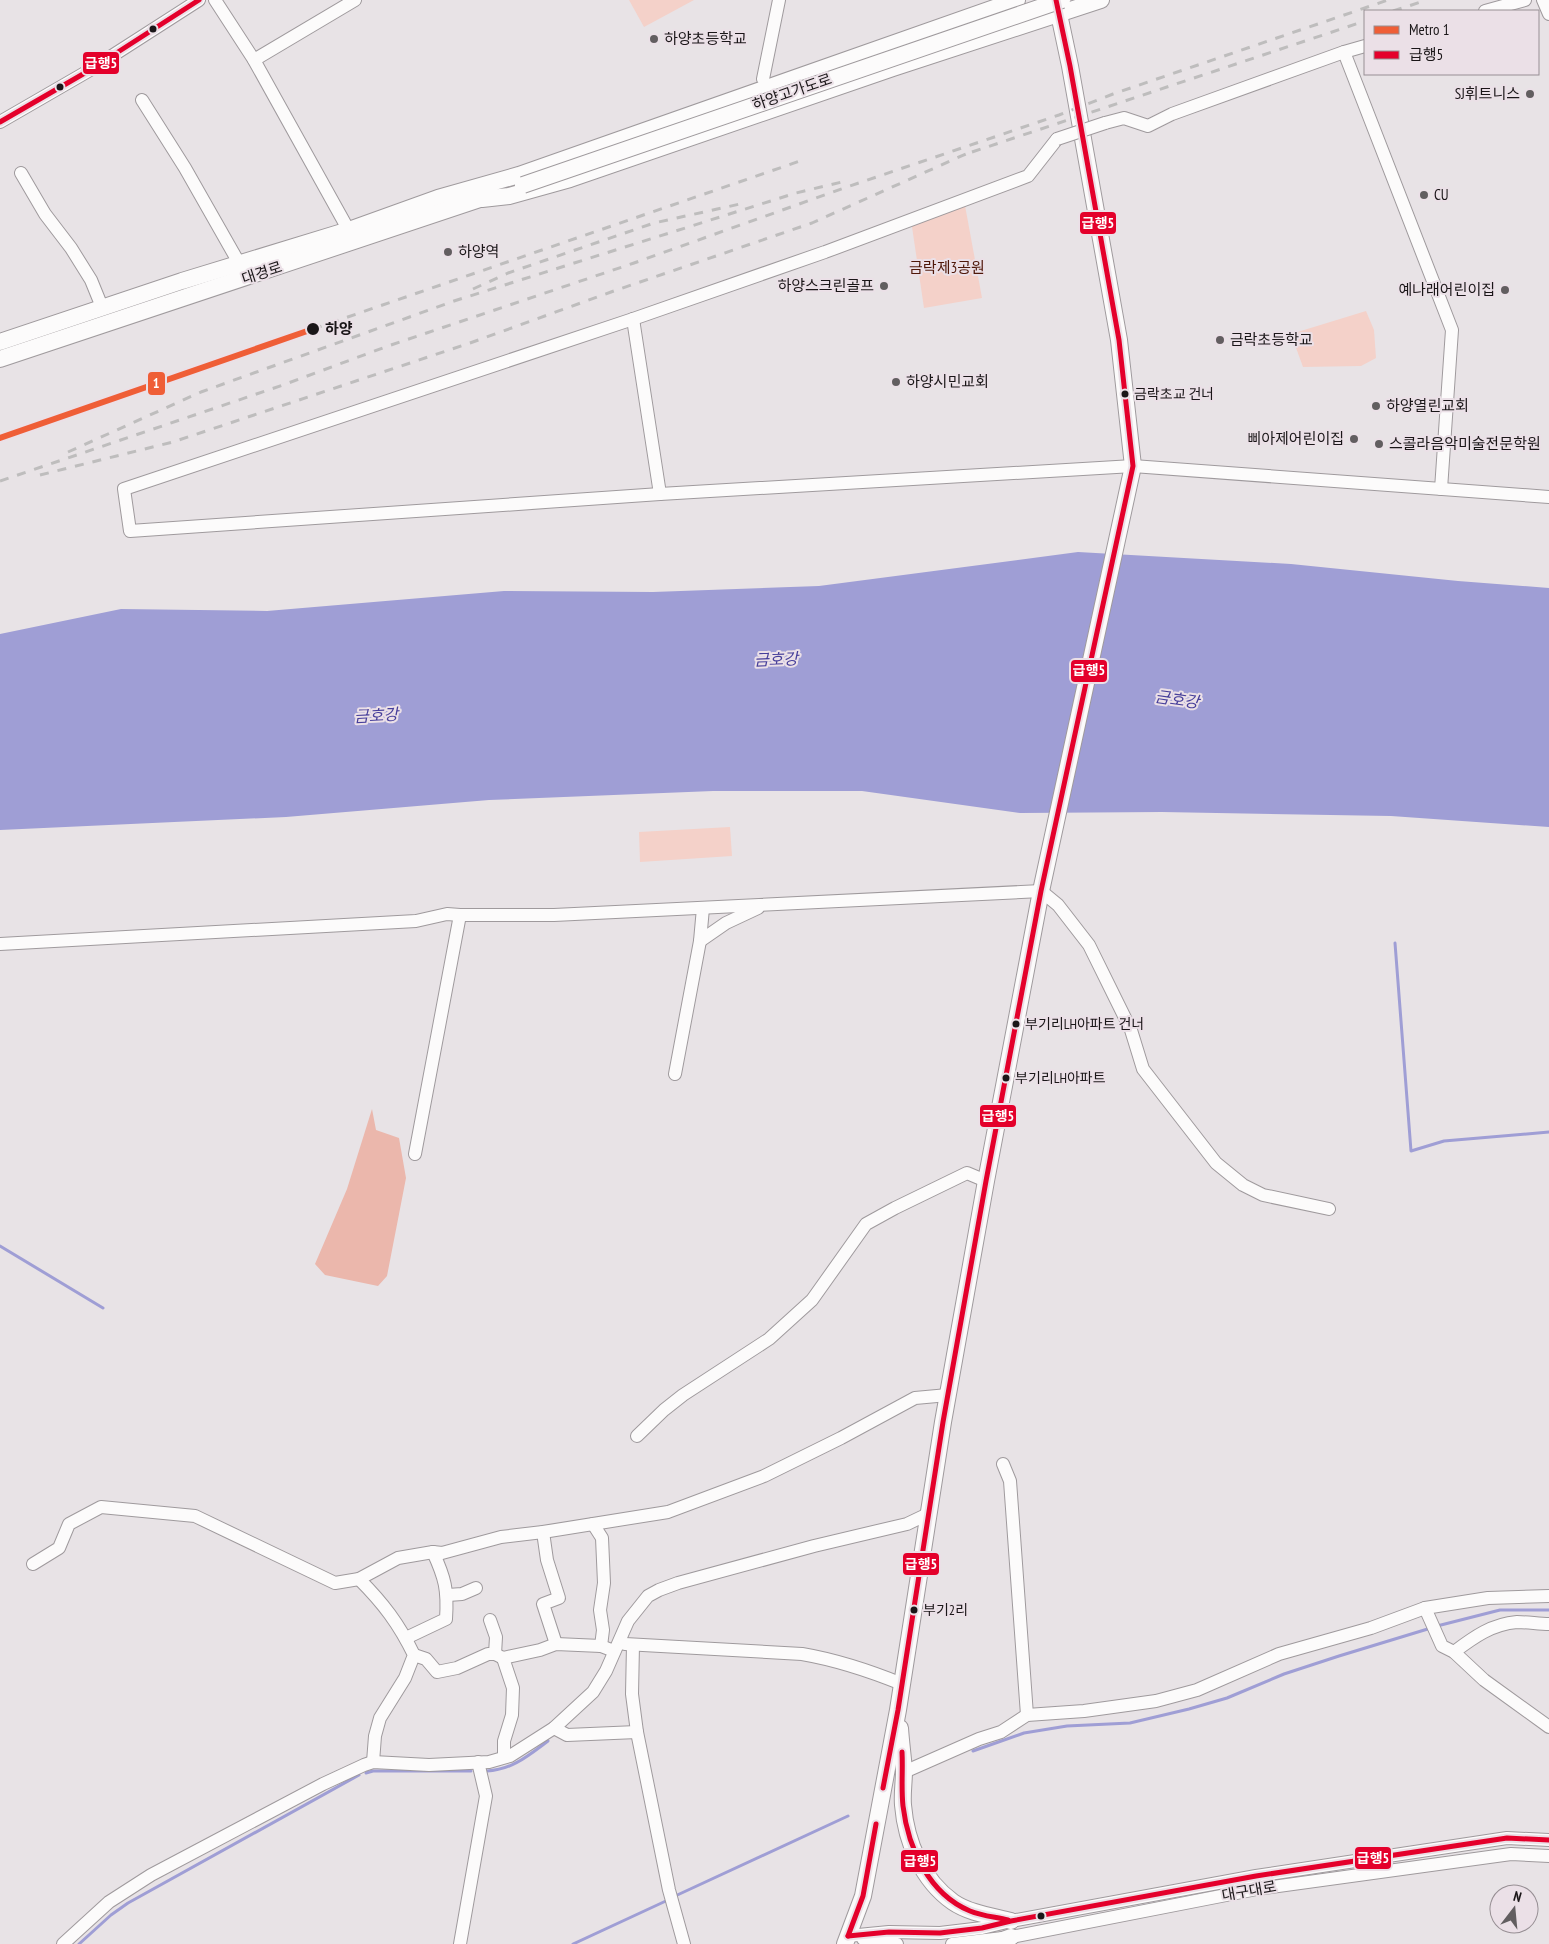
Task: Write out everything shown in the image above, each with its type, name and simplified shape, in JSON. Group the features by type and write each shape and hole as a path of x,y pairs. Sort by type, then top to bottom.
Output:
{"main road":[{"path":"438,198 449,189 462,183 564,150 763,79 995,0"},
{"name":"하양고가도로","path":"521,180 1017,0"},
{"path":"482,199 510,196 570,180 893,68 1059,5 1101,0"},
{"path":"847,1940 863,1896 898,1710 948,1395 986,1181 1042,891 1133,466 1119,340 1059,5"},
{"name":"하양고가도로","path":"521,180 1059,5"},
{"name":"대경로","path":"0,359 352,236 438,198 521,180"},
{"name":"대경로","path":"0,342 239,263 352,236 482,199 521,180"},
{"path":"898,1710 904,1772 903,1804 906,1827 918,1862 931,1882 952,1902 1011,1929 992,1944"}],"street":[{"path":"0,122 90,70 199,0"},
{"path":"215,0 254,60 352,236"},
{"path":"254,60 355,0"},
{"path":"763,79 779,0"},
{"path":"1489,10 1524,0"},
{"path":"1543,0 1549,14"},
{"path":"1364,46 1172,114 1148,126 1124,118 1057,139 1028,176 825,252 633,319 124,488 130,531 660,494 1133,466 1549,497"},
{"path":"1344,52 1452,330 1441,488"},
{"path":"142,100 239,263"},
{"path":"22,173 45,214 91,280 102,307"},
{"path":"633,319 660,494"},
{"path":"0,944 416,921 447,914 554,915 1042,891 1058,905 1089,945 1131,1030 1143,1068 1216,1163 1243,1185 1263,1194 1329,1209"},
{"path":"700,941 726,923 764,905"},
{"path":"676,1074 677,1057 700,941 703,908"},
{"path":"415,1154 460,914"},
{"path":"637,1436 683,1395 769,1339 812,1300 866,1224 967,1172 986,1181"},
{"path":"33,1564 59,1548 69,1524 101,1507 195,1516 335,1583 359,1579 398,1558 433,1552 442,1553 501,1537 668,1512 764,1476 841,1438 915,1398 948,1395"},
{"path":"1003,1464 1010,1481 1028,1715"},
{"path":"63,1944 109,1902 151,1875 323,1784 373,1762 430,1764 489,1762 504,1757 554,1728 593,1692 606,1671 628,1621 648,1596 658,1590 814,1546 907,1524 928,1514"},
{"path":"593,1524 602,1538 604,1583 600,1610 603,1630 602,1646"},
{"path":"543,1532 547,1560 559,1598 544,1604 556,1644"},
{"path":"406,1638 446,1619 448,1596 443,1574 433,1552"},
{"path":"359,1579 383,1603 406,1638 414,1655 405,1678 380,1718 375,1736 373,1762"},
{"path":"448,1596 462,1594 476,1588"},
{"path":"904,1772 979,1739 1001,1732 1028,1715 1084,1711 1156,1701 1197,1690 1279,1654 1371,1628 1429,1619 1488,1598 1549,1596"},
{"path":"1429,1619 1442,1646 1454,1652 1484,1680 1549,1727"},
{"path":"490,1620 496,1637 499,1656 513,1688 512,1715 504,1741 504,1757"},
{"path":"1454,1652 1479,1633 1497,1626 1517,1622 1549,1624"},
{"path":"414,1655 426,1658 437,1672 457,1668 488,1654 499,1656 540,1650 556,1644 616,1648 633,1645 802,1654 828,1659 902,1684"},
{"path":"633,1645 632,1694 637,1732 672,1898 684,1944"},
{"path":"554,1728 567,1735 637,1732"},
{"path":"460,1944 486,1796 478,1762"},
{"path":"1534,1838 1549,1836"},
{"name":"대구대로","path":"952,1944 1011,1929 1256,1876 1507,1838 1549,1840"},
{"name":"대구대로","path":"847,1940 889,1932 940,1933 982,1928 1011,1929 1257,1889 1510,1854 1549,1856"},
{"path":"847,1940 897,1944"}],"green space":[{"path":"629,0 694,0 644,27"},
{"name":"금락제3공원","path":"964,200 982,298 924,308 911,220"},
{"path":"1366,311 1374,330 1376,358 1361,366 1303,367 1291,334"},
{"path":"730,827 732,856 640,862 639,832"}],"shaded area":[{"path":"372,1109 376,1130 399,1138 406,1178 387,1276 378,1286 325,1275 315,1264 347,1189"}],"water":[{"name":"금호강","path":"1078,552 1291,564 1549,588 1549,827 1391,816 1162,812 1020,813 862,791 713,791 489,800 286,817 0,830 0,634 121,609 267,611 504,591 653,592 819,586"}],"waterway":[{"path":"1395,943 1411,1151 1444,1141 1549,1132"},
{"path":"0,1246 103,1308"},
{"path":"1437,1626 1500,1610 1549,1610"},
{"path":"973,1751 1024,1733 1067,1726 1130,1723 1189,1709 1227,1698 1284,1674 1431,1628"},
{"path":"487,1771 512,1765 548,1741"},
{"path":"366,1773 373,1771 471,1771"},
{"path":"79,1944 111,1915 128,1903 359,1775"},
{"path":"673,1897 848,1816"},
{"path":"573,1944 668,1900"}],"railway":[{"path":"0,481 283,385 388,346 634,263 844,188 1059,115 1113,94 1388,0"},
{"path":"1396,10 1427,0"},
{"path":"972,152 1364,21"},
{"path":"40,475 173,442 470,343 812,223 968,153"},
{"path":"313,329 800,161"},
{"path":"68,452 201,392 454,301 796,193 846,181"},
{"path":"473,289 508,273 654,223 740,204"}],"metro line":[{"name":"1","path":"0,438 313,329"}],"transit line":[{"name":"급행5","path":"0,122 90,70 199,0"},
{"name":"급행5","path":"883,1788 898,1710 943,1422 986,1181 1041,891 1133,466 1119,340 1070,66 1056,0"},
{"name":"급행5","path":"902,1752 903,1806 910,1838 923,1868 943,1893 956,1903 975,1913 1008,1920"},
{"name":"급행5","path":"848,1936 863,1896 876,1824"},
{"name":"급행5","path":"848,1936 889,1932 940,1933 982,1928 1256,1876 1507,1838 1549,1840"}],"place":[{"name":"하양초등학교","path":"654,39"},
{"name":"SJ휘트니스","path":"1530,94"},
{"name":"CU","path":"1424,195"},
{"name":"하양역","path":"448,252"},
{"name":"하양스크린골프","path":"884,286"},
{"name":"예나래어린이집","path":"1505,290"},
{"name":"하양","path":"313,329"},
{"name":"금락초등학교","path":"1220,340"},
{"name":"하양시민교회","path":"896,382"},
{"name":"금락초교 건너","path":"1125,394"},
{"name":"하양열린교회","path":"1376,406"},
{"name":"삐아제어린이집","path":"1354,439"},
{"name":"스콜라음악미술전문학원","path":"1379,444"},
{"name":"부기리LH아파트 건너","path":"1016,1024"},
{"name":"부기리LH아파트","path":"1006,1078"},
{"name":"부기2리","path":"914,1610"}]}
